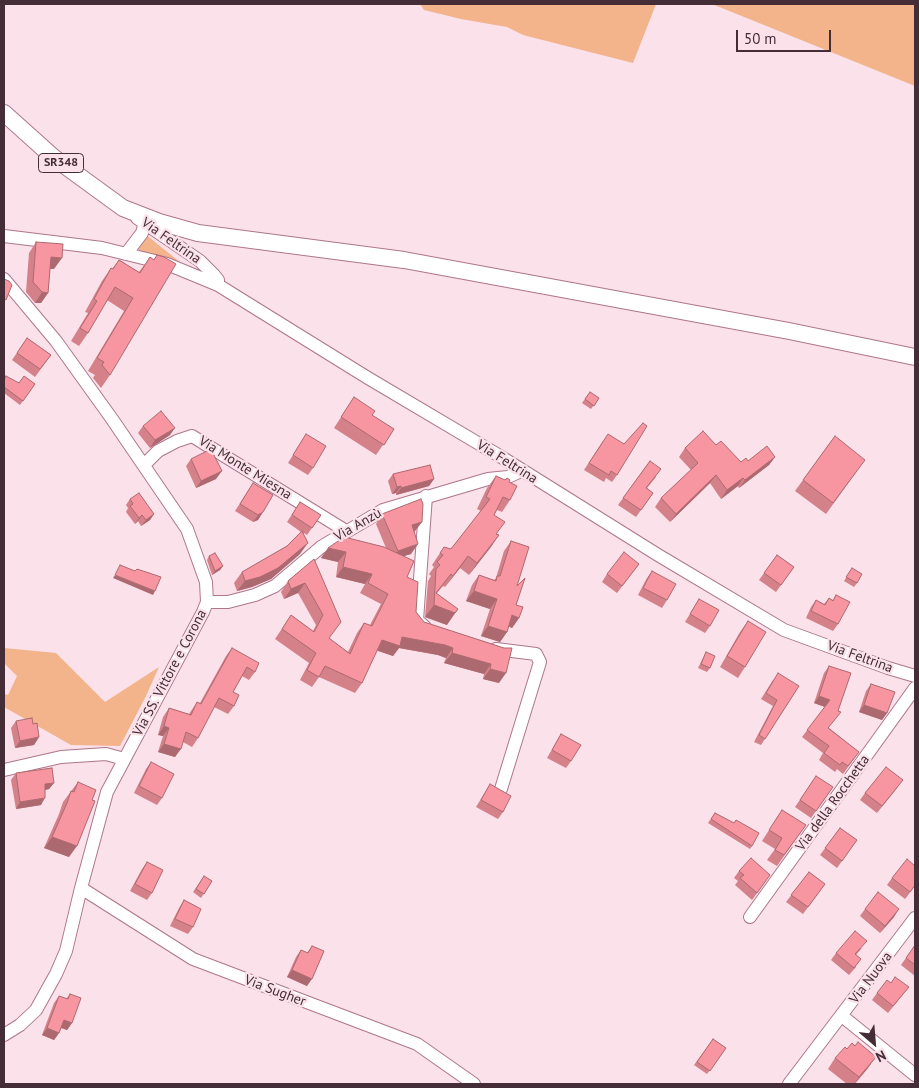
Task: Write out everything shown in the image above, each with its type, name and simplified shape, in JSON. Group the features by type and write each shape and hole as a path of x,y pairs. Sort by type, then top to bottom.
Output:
{"main road":[{"name":"Via Feltrina","path":"4,113 53,157 123,208 159,222 198,233 404,260 915,356"}],"street":[{"name":"Via Feltrina","path":"123,208 200,261 218,280 218,285 368,378 498,455 658,555 784,630 915,676"},
{"path":"126,254 142,233 144,226 142,221"},
{"path":"4,236 102,248 167,264 218,285"},
{"name":"Via SS. Vittore e Corona","path":"4,279 56,341 187,529 206,582 207,602 107,792 66,951 49,990 36,1010 4,1035"},
{"name":"Via Monte Miesna","path":"144,465 158,451 192,436 346,531"},
{"name":"Via Anzù","path":"207,602 228,602 255,595 275,586 321,547 383,510 488,479 508,477 521,470"},
{"path":"426,496 417,620 423,626 440,632"},
{"path":"483,645 499,650 536,654 540,662 501,789"},
{"name":"Via della Rocchetta","path":"750,917 915,688"},
{"path":"4,770 61,757 106,754 124,759"},
{"name":"Via Sugher","path":"81,888 193,959 417,1044 474,1084"},
{"name":"Via Nuova","path":"789,1084 915,918"},
{"path":"842,1016 915,1075"}],"shaded area":[{"path":"420,4 656,4 633,63 523,35 507,27 424,10"},
{"path":"712,4 915,4 915,86"},
{"path":"145,234 181,263 138,251"},
{"path":"4,648 56,653 105,702 159,667 120,746 71,745 4,707 4,694 8,695 17,676 4,663"}],"building":[{"path":"36,242 63,244 62,258 51,257 48,293 42,292 33,282"},
{"path":"157,255 176,264 110,375 102,365 104,362 97,358 133,298 115,287 88,333 80,328 97,301 94,299 111,268 113,269 119,260 140,273 150,257 154,260"},
{"path":"4,279 12,285 6,300 4,299"},
{"path":"27,338 51,355 40,369 17,353"},
{"path":"6,376 19,383 24,376 35,384 23,401 4,387"},
{"path":"590,392 599,398 594,406 585,399"},
{"path":"354,397 375,411 372,415 394,429 384,445 341,417"},
{"path":"161,411 175,428 155,440 143,426"},
{"path":"643,423 647,426 617,475 611,471 609,475 589,463 608,434 624,444"},
{"path":"703,431 716,445 721,441 741,462 746,458 748,461 767,446 775,457 745,480 743,478 727,490 716,475 676,514 661,498 698,463 685,448"},
{"path":"306,434 326,446 313,468 293,455"},
{"path":"835,436 865,460 833,503 803,480"},
{"path":"211,449 222,471 201,481 191,459"},
{"path":"650,461 661,469 646,488 653,493 641,510 623,498"},
{"path":"430,465 434,479 401,488 401,486 397,487 393,474"},
{"path":"496,476 505,480 507,478 510,480 509,482 517,486 510,500 503,497 494,515 505,522 496,534 499,535 477,563 468,556 453,576 451,574 436,593 458,609 455,613 434,605 436,569 440,565 437,562 443,555 440,553 444,547 451,549 490,499 486,497"},
{"path":"253,483 273,495 263,512 258,515 240,504"},
{"path":"139,493 154,514 146,520 142,515 139,518 130,506 133,504 130,499"},
{"path":"421,499 423,504 422,522 412,525 418,544 398,551 382,514"},
{"path":"300,502 321,515 312,528 292,515"},
{"path":"302,531 308,543 278,568 260,577 245,581 242,572 287,546"},
{"path":"344,537 384,547 414,561 407,577 418,582 416,612 424,622 504,648 512,648 506,673 490,669 491,664 452,653 453,648 445,645 402,637 400,646 382,640 362,683 325,666 319,677 307,670 316,653 282,629 291,615 314,632 323,615 305,583 291,589 288,581 314,559 341,622 329,638 350,654 364,623 372,626 388,594 368,583 372,574 343,567 346,552 328,548"},
{"path":"511,541 529,547 517,586 525,578 516,605 523,607 519,618 512,615 507,632 488,626 497,599 474,591 479,575 496,581 497,576 500,576"},
{"path":"624,552 639,564 622,586 607,574"},
{"path":"215,553 223,566 215,571 209,556"},
{"path":"777,555 794,567 781,585 764,573"},
{"path":"120,565 135,571 137,569 161,577 155,591 115,575"},
{"path":"852,568 862,574 857,583 846,577"},
{"path":"652,571 676,584 667,600 643,588"},
{"path":"836,595 850,602 838,624 811,611 816,600 825,605 829,598 833,601"},
{"path":"699,599 719,610 710,626 690,614"},
{"path":"748,621 766,632 745,667 727,656"},
{"path":"232,648 259,663 255,672 247,667 233,692 239,695 234,706 219,698 198,738 186,732 181,749 164,744 169,728 164,726 169,708 191,715 197,702 201,704"},
{"path":"706,652 715,656 710,668 701,664"},
{"path":"829,666 851,673 838,711 841,712 828,728 859,752 848,766 842,762 840,765 824,753 829,746 807,730 830,700 819,696"},
{"path":"778,673 799,686 765,739 759,735 777,700 766,693"},
{"path":"871,684 895,692 887,713 864,705"},
{"path":"32,718 33,724 37,723 39,737 20,741 16,721"},
{"path":"561,734 581,745 571,761 552,750"},
{"path":"151,762 174,774 162,798 139,786"},
{"path":"886,767 903,780 882,806 865,793"},
{"path":"52,768 54,783 45,784 45,798 20,802 16,773"},
{"path":"816,776 833,787 816,811 800,800"},
{"path":"78,782 96,790 92,800 95,801 77,846 52,837 71,791 74,792"},
{"path":"490,784 511,796 503,812 481,800"},
{"path":"782,810 806,825 784,855 775,850 782,838 769,830"},
{"path":"715,813 734,823 736,820 759,833 752,846 711,819"},
{"path":"840,828 857,840 842,861 825,848"},
{"path":"751,858 770,875 757,893 740,878 744,875 739,871"},
{"path":"907,859 915,866 915,885 910,892 892,878"},
{"path":"147,862 163,870 152,893 135,884"},
{"path":"809,872 825,884 808,907 791,895"},
{"path":"204,876 212,881 204,894 196,889"},
{"path":"878,892 899,909 885,926 865,909"},
{"path":"184,900 201,909 193,927 175,919"},
{"path":"855,931 867,941 855,954 861,959 854,968 836,953"},
{"path":"915,945 915,965 906,958"},
{"path":"312,946 324,951 312,979 292,970 301,950 308,953"},
{"path":"895,977 909,987 893,1006 877,993 887,980 891,983"},
{"path":"70,994 81,998 72,1023 64,1020 59,1033 47,1028 59,996 68,999"},
{"path":"713,1039 726,1048 710,1071 697,1062"},
{"path":"858,1042 876,1057 859,1077 835,1058 845,1047 847,1049 852,1043 855,1046"}]}
